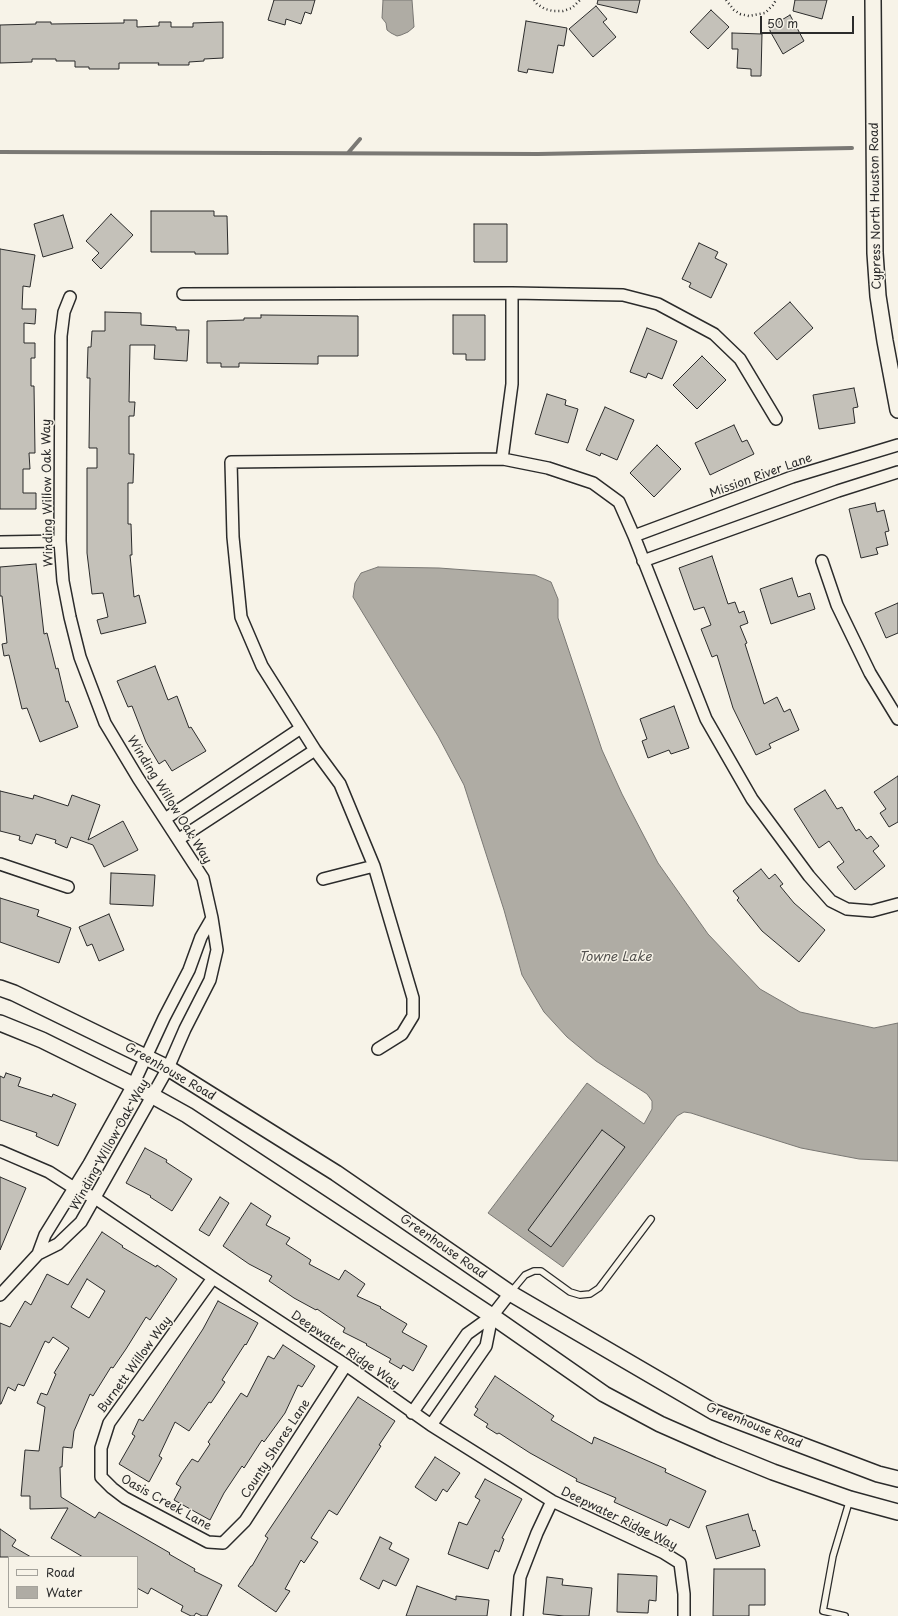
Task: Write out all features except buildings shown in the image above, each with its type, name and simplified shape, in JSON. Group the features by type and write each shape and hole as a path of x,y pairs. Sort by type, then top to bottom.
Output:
{"street":[{"name":"Cypress North Houston Road","path":"873,0 875,253 878,296 898,410"},
{"path":"502,459 512,384 512,293"},
{"path":"183,294 512,293 623,295 658,304 714,334 740,359 776,419"},
{"name":"Winding Willow Oak Way","path":"0,1295 38,1254 58,1244 81,1222 168,1068 184,1029 210,980 217,950 203,878 138,778 105,722 82,664 70,617 63,581 60,541 61,336 64,312 70,297"},
{"name":"Mission River Lane","path":"634,536 792,477 898,445"},
{"path":"378,1049 402,1034 412,1016 413,998 374,866 340,784 315,750 262,666 241,617 233,537 231,462 502,459 548,468 593,483 619,502 634,536 706,719 752,799 809,876 831,901 847,909 872,911 898,904"},
{"path":"643,560 838,491 898,472"},
{"path":"0,542 60,541"},
{"path":"822,561 837,605 870,673 898,719"},
{"path":"165,819 302,728"},
{"path":"179,839 315,750"},
{"path":"0,864 68,886"},
{"path":"323,879 374,866"},
{"name":"Winding Willow Oak Way","path":"38,1254 45,1235 133,1086 164,1018 189,970 201,937 212,918"},
{"name":"Greenhouse Road","path":"0,988 14,993 168,1068 336,1173 510,1293 714,1412 878,1474 898,1479"},
{"path":"0,1024 42,1040 187,1115 492,1316 604,1394 660,1424 773,1472 850,1499 898,1512"},
{"name":"Deepwater Ridge Way","path":"0,1151 49,1172 74,1188 95,1198 213,1278 346,1365 431,1426 552,1501 664,1553 680,1563 684,1594 684,1616"},
{"name":"Burnett Willow Way","path":"101,1477 101,1448 109,1424 213,1278"},
{"path":"412,1413 467,1334 492,1316 510,1293"},
{"path":"431,1426 486,1346 492,1316"},
{"name":"County Shores Lane","path":"223,1543 245,1521 346,1365"},
{"name":"Oasis Creek Lane","path":"101,1477 125,1498 208,1542 223,1543"},
{"path":"516,1616 520,1577 537,1533 552,1501"}],"lane":[{"path":"510,1293 525,1275 534,1271 541,1272 570,1292 580,1295 590,1294 599,1288 651,1219"},
{"path":"845,1616 822,1614 833,1556 850,1499"}],"path":[{"path":"534,0 544,9 553,11 563,11 572,8 580,0"},
{"path":"726,0 734,10 740,14 749,16 765,13 776,0"}],"water":[{"path":"383,0 412,0 414,27 408,32 397,36 387,30 386,23 382,18"},
{"name":"Towne Lake","path":"378,567 439,568 535,575 551,582 558,599 558,618 602,750 622,794 658,863 708,934 760,989 800,1012 874,1028 898,1023 898,1161 859,1159 801,1148 684,1112 677,1116 563,1267 488,1213 587,1083 644,1124 652,1109 652,1101 647,1094 596,1061 567,1037 544,1012 522,975 504,910 464,785 438,736 353,597 355,583 361,573"}],"waterway":[{"path":"348,153 360,139"},
{"path":"0,152 538,154 852,148"}]}
